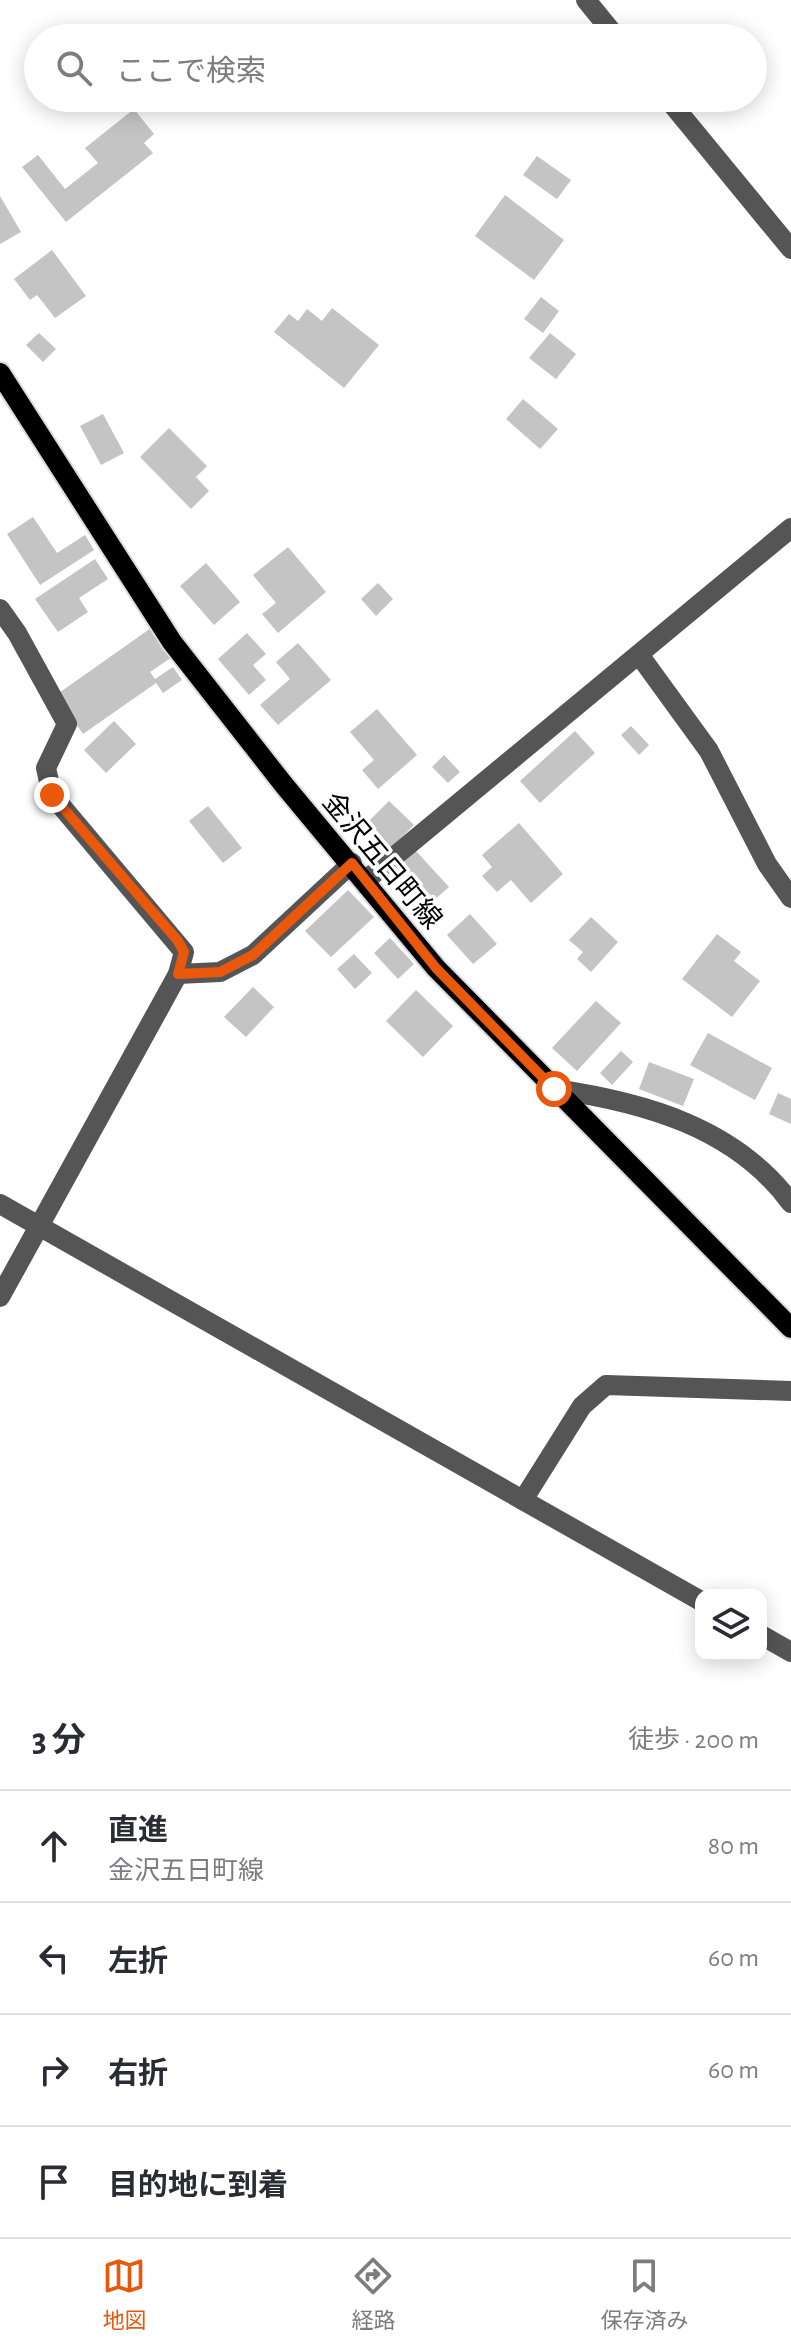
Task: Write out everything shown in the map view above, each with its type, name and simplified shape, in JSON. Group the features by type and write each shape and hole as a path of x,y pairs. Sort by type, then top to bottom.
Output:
{"main road":[{"name":"金沢五日町線","path":"0,373 172,642 284,785 352,863 436,968 791,1328"}],"street":[{"path":"586,0 606,24"},
{"path":"678,112 791,249"},
{"path":"366,880 791,528"},
{"path":"0,609 17,633 67,724 46,768 52,795 178,941 184,952 178,974 0,1297"},
{"path":"640,656 709,751 767,864 791,898"},
{"path":"178,974 220,972 253,955 352,863"},
{"path":"554,1089 657,1109 744,1151 791,1203"},
{"path":"0,1204 695,1598"},
{"path":"523,1500 582,1406 606,1385 791,1391"},
{"path":"767,1638 791,1652"}],"building":[{"path":"130,112 136,112 154,134 144,143 153,153 66,222 22,167 38,155 65,189 98,163 85,148"},
{"path":"537,156 571,180 557,199 523,175"},
{"path":"505,195 564,240 534,280 475,236"},
{"path":"0,196 21,232 0,244"},
{"path":"52,250 86,296 55,318 37,295 30,300 14,279"},
{"path":"541,297 559,311 543,333 524,319"},
{"path":"332,308 379,345 344,388 274,332 289,314 298,321 307,309 322,321"},
{"path":"39,333 56,349 43,362 26,345"},
{"path":"550,333 576,354 556,379 529,358"},
{"path":"523,399 558,429 540,449 506,419"},
{"path":"103,414 124,453 101,465 80,426"},
{"path":"169,428 207,466 196,477 209,491 191,509 140,457"},
{"path":"33,517 57,553 85,535 94,550 40,585 7,534"},
{"path":"288,547 326,592 278,633 262,614 276,603 253,575"},
{"path":"95,559 108,579 79,598 88,612 58,632 35,599"},
{"path":"206,563 240,602 214,625 180,586"},
{"path":"378,583 393,599 376,616 361,599"},
{"path":"151,628 172,657 150,672 155,679 173,667 182,680 163,693 156,683 83,734 56,695"},
{"path":"247,633 266,654 253,665 266,680 249,695 218,659"},
{"path":"298,643 331,680 278,725 260,705 290,679 276,662"},
{"path":"377,709 417,755 378,789 362,770 374,760 350,732"},
{"path":"114,721 136,744 106,773 84,750"},
{"path":"631,726 649,745 639,755 621,735"},
{"path":"575,731 595,753 540,803 520,781"},
{"path":"444,755 460,772 448,783 432,767"},
{"path":"389,801 414,825 390,849 366,824"},
{"path":"208,806 242,848 223,863 189,821"},
{"path":"519,823 563,874 531,903 511,880 497,892 482,876 492,867 482,855"},
{"path":"416,851 449,887 423,910 391,874"},
{"path":"348,890 374,917 331,957 305,931"},
{"path":"470,914 497,944 473,964 447,935"},
{"path":"591,917 618,942 591,972 577,959 583,952 569,940"},
{"path":"717,934 741,952 734,961 760,981 732,1017 682,979"},
{"path":"390,938 414,964 398,979 374,953"},
{"path":"354,954 372,973 355,989 337,969"},
{"path":"253,987 274,1007 246,1037 224,1017"},
{"path":"416,990 453,1026 423,1057 386,1021"},
{"path":"596,1001 621,1023 577,1071 552,1048"},
{"path":"708,1033 772,1068 755,1100 690,1065"},
{"path":"621,1051 633,1062 612,1085 600,1073"},
{"path":"649,1062 694,1079 683,1106 639,1089"},
{"path":"778,1093 791,1099 791,1124 769,1114"}],"route":[{"path":"52,795 178,941 184,952 178,974 220,972 253,955 352,863 436,968 554,1089"}]}
